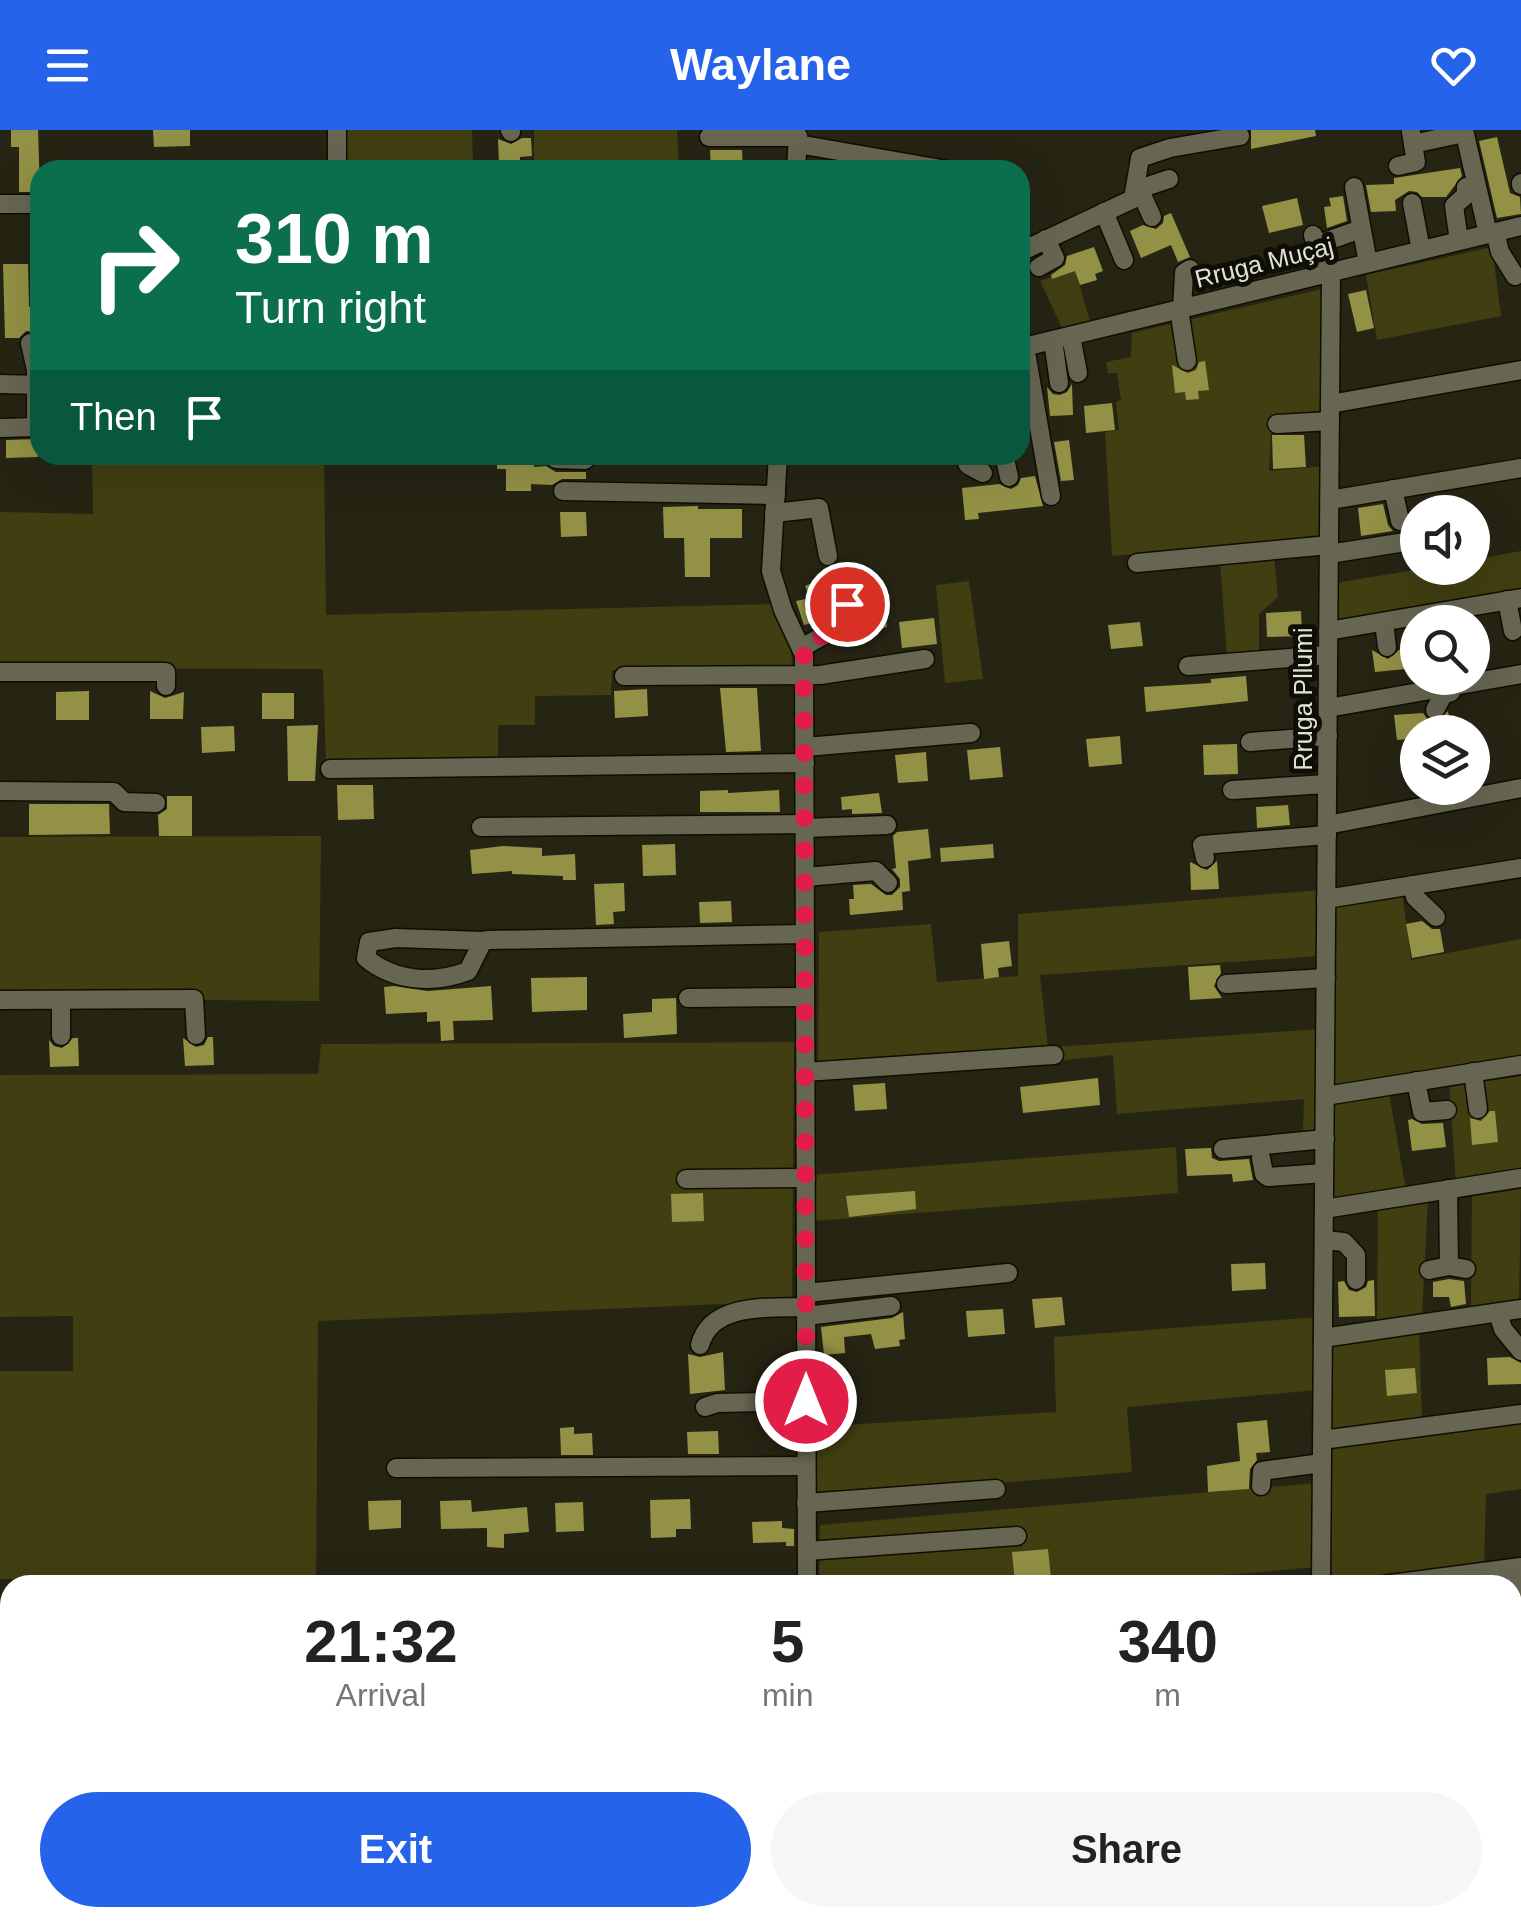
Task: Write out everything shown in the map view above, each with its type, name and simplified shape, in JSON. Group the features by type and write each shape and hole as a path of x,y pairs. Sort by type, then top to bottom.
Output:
{"street":[{"path":"337,130 337,160"},
{"path":"1398,166 1416,162 1412,138 1464,131 1492,233 1515,276"},
{"path":"709,137 798,137 855,160"},
{"path":"1135,194 1140,158 1240,138"},
{"path":"1030,247 1169,179"},
{"path":"1354,187 1368,263"},
{"path":"1459,241 1454,206 1466,195 1466,187"},
{"path":"1135,194 1142,195 1146,219"},
{"path":"1412,203 1421,250"},
{"path":"0,204 30,204"},
{"path":"1104,212 1124,260"},
{"name":"Rruga Muçaj","path":"1030,345 1521,226"},
{"path":"1064,230 1073,249"},
{"name":"Rruga Pllumi","path":"1321,1575 1328,736 1341,705 1328,654 1330,272 1322,237 1361,230"},
{"path":"1038,267 1055,258 1046,239"},
{"path":"1187,362 1180,309 1184,273 1190,269"},
{"path":"1062,338 1078,373"},
{"path":"1059,382 1062,338"},
{"path":"1277,424 1521,370"},
{"path":"0,384 30,384"},
{"path":"1030,388 1051,496"},
{"path":"0,428 30,428"},
{"path":"777,465 770,554 774,588 804,655 806,1575"},
{"path":"968,465 984,474"},
{"path":"1006,465 1009,477"},
{"path":"1330,500 1521,468"},
{"path":"1393,490 1400,521"},
{"path":"562,491 819,508 828,556"},
{"path":"1138,563 1400,542"},
{"path":"1489,605 1514,599 1513,631"},
{"path":"801,648 828,633 847,604"},
{"path":"1328,631 1400,621"},
{"path":"1384,622 1387,647"},
{"path":"1188,666 1328,654"},
{"path":"624,676 853,672 926,658"},
{"path":"0,672 166,672 166,686"},
{"path":"53,672 53,681 72,681 72,687"},
{"path":"1490,681 1520,677"},
{"path":"1341,705 1400,695"},
{"path":"1436,710 1444,695"},
{"path":"1341,705 1358,713 1396,706"},
{"path":"330,769 805,755 970,733"},
{"path":"1250,742 1328,736"},
{"path":"1232,790 1327,784"},
{"path":"1205,858 1202,846 1327,830 1521,788"},
{"path":"0,791 114,792 124,802 156,803"},
{"path":"481,827 887,824"},
{"path":"1326,899 1521,868"},
{"path":"805,877 876,871 888,882"},
{"path":"1413,885 1416,896 1436,918"},
{"path":"483,940 468,971 449,978 414,979 382,972 366,958 369,942 396,938 805,934"},
{"path":"1226,984 1326,978"},
{"path":"688,998 806,997"},
{"path":"0,1000 194,999 196,1035"},
{"path":"60,1000 61,1036"},
{"path":"806,1072 1054,1055"},
{"path":"1325,1096 1521,1064"},
{"path":"1473,1072 1478,1109"},
{"path":"1416,1081 1422,1112 1447,1110"},
{"path":"1223,1149 1325,1139"},
{"path":"1261,1158 1268,1177 1324,1173"},
{"path":"686,1179 806,1178"},
{"path":"1324,1209 1521,1178"},
{"path":"1429,1270 1457,1268 1448,1189"},
{"path":"1324,1240 1344,1242 1356,1255 1356,1280"},
{"path":"700,1345 704,1330 726,1314 1008,1273"},
{"path":"806,1305 892,1306"},
{"path":"1323,1338 1521,1309"},
{"path":"1498,1312 1503,1329 1521,1351"},
{"path":"706,1408 717,1403 806,1401"},
{"path":"1322,1440 1521,1414"},
{"path":"1262,1486 1262,1471 1322,1463"},
{"path":"396,1468 806,1466"},
{"path":"806,1503 996,1489"},
{"path":"806,1551 1016,1536"},
{"path":"1466,1575 1518,1567"}],"shaded area":[{"path":"343,130 472,130 473,160 343,160"},
{"path":"534,130 677,130 679,160 534,160"},
{"path":"1492,247 1501,316 1377,340 1366,275"},
{"path":"1075,269 1090,322 1063,330 1040,281"},
{"path":"1322,289 1324,413 1272,417 1269,471 1325,466 1326,537 1112,556 1105,432 1119,430 1116,402 1121,400 1117,373 1108,373 1106,362 1131,357 1132,333"},
{"path":"92,465 324,465 326,615 770,604 790,645 793,669 612,670 611,695 535,696 535,725 498,725 498,761 326,763 323,669 0,668 0,512 93,514"},
{"path":"1521,551 1521,595 1450,605 1400,605 1400,612 1336,621 1336,583 1400,572 1400,585 1490,585 1490,557"},
{"path":"1274,557 1278,597 1259,614 1259,654 1227,657 1220,560"},
{"path":"969,581 983,679 945,683 936,585"},
{"path":"321,836 319,1001 0,998 0,837"},
{"path":"1322,890 1320,956 1040,975 1048,1048 818,1064 819,932 931,924 937,982 1018,976 1018,914"},
{"path":"1402,892 1411,960 1521,939 1521,1060 1338,1087 1331,1077 1334,905"},
{"path":"1320,1029 1320,1135 1303,1137 1304,1099 1117,1114 1113,1055 1056,1061 1055,1047"},
{"path":"794,1042 792,1301 318,1321 316,1575 0,1575 0,1371 73,1371 73,1316 0,1317 0,1075 318,1074 321,1044"},
{"path":"1521,1072 1521,1172 1456,1182 1449,1083"},
{"path":"1389,1093 1406,1190 1338,1201 1332,1196 1332,1105 1336,1101"},
{"path":"1176,1147 1178,1193 812,1221 811,1175"},
{"path":"1521,1182 1519,1302 1471,1310 1472,1190"},
{"path":"1428,1197 1422,1317 1377,1324 1378,1206"},
{"path":"1318,1317 1318,1390 1127,1407 1132,1472 816,1498 813,1427 1056,1412 1054,1337"},
{"path":"1419,1327 1422,1420 1330,1433 1329,1345"},
{"path":"1521,1418 1521,1489 1486,1494 1484,1568 1429,1575 1327,1575 1330,1445"},
{"path":"1316,1483 1317,1567 1228,1575 819,1575 820,1525"}],"building":[{"path":"11,130 38,130 39,160 30,160 30,192 19,192 19,147 11,147"},
{"path":"153,130 190,130 190,146 154,147"},
{"path":"1251,130 1315,130 1316,136 1251,149"},
{"path":"1497,137 1510,193 1520,197 1521,214 1497,218 1479,141"},
{"path":"531,138 532,156 499,160 498,139 511,144"},
{"path":"710,150 742,150 742,160 711,160"},
{"path":"1460,168 1462,176 1446,197 1422,197 1409,191 1395,200 1396,211 1371,212 1366,185 1394,184 1394,178"},
{"path":"1343,196 1347,221 1327,228 1324,207 1331,206 1329,198"},
{"path":"1297,198 1303,225 1269,233 1262,206"},
{"path":"1171,213 1190,257 1178,262 1171,245 1141,258 1130,231 1143,225 1156,229 1164,216"},
{"path":"1094,247 1103,271 1095,274 1097,280 1080,285 1075,271 1052,279 1051,275 1065,265 1067,256"},
{"path":"3,264 28,264 30,331 19,338 5,338"},
{"path":"1366,290 1374,328 1357,332 1348,294"},
{"path":"1205,361 1209,390 1198,391 1199,399 1186,400 1185,392 1175,393 1172,365 1188,373"},
{"path":"1072,384 1073,415 1050,416 1047,387 1060,395"},
{"path":"1112,403 1115,430 1086,433 1084,406"},
{"path":"1272,435 1304,435 1306,467 1273,469"},
{"path":"30,439 30,457 6,458 6,440"},
{"path":"1069,440 1074,480 1061,481 1054,442"},
{"path":"497,465 546,466 556,472 586,472 586,479 531,484 531,491 506,491 506,469 497,469"},
{"path":"1035,476 1043,506 978,513 979,519 965,520 962,488 999,484 1011,489 1021,478"},
{"path":"1383,504 1393,531 1361,536 1358,508"},
{"path":"663,507 742,509 742,538 710,538 710,577 685,577 684,538 664,538"},
{"path":"560,512 586,512 587,536 561,537"},
{"path":"828,576 837,596 829,609 815,615 817,622 804,625 796,601 810,598 805,586"},
{"path":"882,597 887,627 858,633 854,615 859,601"},
{"path":"1301,611 1302,636 1267,637 1266,613"},
{"path":"934,618 937,644 902,648 899,622"},
{"path":"1140,622 1143,646 1111,649 1108,625"},
{"path":"1400,649 1400,670 1375,672 1372,650 1388,659"},
{"path":"1246,676 1248,701 1146,712 1144,687 1211,683 1211,679"},
{"path":"720,688 757,688 761,751 726,752"},
{"path":"647,689 648,716 615,718 614,691"},
{"path":"89,691 89,720 56,720 56,692"},
{"path":"150,691 165,698 184,692 183,719 150,719"},
{"path":"262,693 294,693 294,719 262,719"},
{"path":"1423,713 1400,715 1397,740 1394,715"},
{"path":"318,725 315,781 288,781 287,726"},
{"path":"234,726 235,751 202,753 201,727"},
{"path":"1120,736 1122,764 1089,767 1086,739"},
{"path":"1237,744 1238,774 1204,775 1203,745"},
{"path":"1000,747 1003,777 970,780 967,750"},
{"path":"926,752 928,781 898,783 895,755"},
{"path":"337,785 373,785 374,819 338,820"},
{"path":"779,790 780,812 700,812 700,791"},
{"path":"879,793 882,813 852,814 852,809 842,810 841,797"},
{"path":"167,796 192,796 192,836 159,836 158,815 167,809"},
{"path":"29,804 109,804 110,834 29,835"},
{"path":"1288,805 1290,825 1257,828 1256,807"},
{"path":"928,829 931,858 908,861 910,891 902,892 903,910 850,915 853,885 871,884 886,895 900,887 900,879 892,869 896,868 893,836 897,832"},
{"path":"675,844 676,875 643,876 642,845"},
{"path":"993,844 994,858 941,862 940,848"},
{"path":"503,846 542,848 542,856 575,854 576,880 512,871 472,874 470,850"},
{"path":"1217,861 1219,889 1191,890 1190,862 1207,870"},
{"path":"624,883 625,911 613,912 614,924 596,925 594,884"},
{"path":"731,901 732,922 700,923 699,902"},
{"path":"1422,921 1432,929 1440,929 1444,952 1412,958 1406,924"},
{"path":"1009,941 1012,966 998,968 999,977 984,979 981,944"},
{"path":"1220,965 1221,973 1214,986 1222,998 1190,1000 1188,967"},
{"path":"587,977 587,1010 532,1012 531,978"},
{"path":"491,986 493,1020 453,1021 454,1040 441,1041 440,1021 427,1022 427,1012 386,1014 384,987 428,991"},
{"path":"676,998 677,1034 624,1038 623,1014 652,1012 652,999"},
{"path":"208,1037 213,1037 214,1065 185,1066 183,1038 196,1047 204,1045"},
{"path":"78,1038 79,1066 50,1067 49,1040 62,1048"},
{"path":"1098,1078 1100,1105 1023,1113 1020,1087"},
{"path":"885,1083 887,1109 855,1111 853,1085"},
{"path":"1495,1111 1498,1142 1472,1145 1470,1118 1481,1121"},
{"path":"1408,1120 1422,1124 1443,1123 1446,1147 1412,1151"},
{"path":"1211,1148 1212,1158 1219,1161 1249,1159 1253,1180 1233,1182 1232,1174 1187,1176 1185,1149"},
{"path":"915,1191 916,1209 849,1217 846,1196"},
{"path":"703,1193 704,1221 672,1222 671,1194"},
{"path":"1265,1263 1266,1289 1232,1291 1231,1264"},
{"path":"1374,1280 1375,1316 1339,1317 1338,1282 1344,1281 1349,1290 1357,1292"},
{"path":"1464,1281 1466,1304 1451,1307 1449,1297 1433,1297 1433,1282"},
{"path":"1062,1297 1065,1325 1035,1328 1032,1299"},
{"path":"1003,1309 1005,1334 968,1337 966,1311"},
{"path":"903,1312 905,1339 899,1340 900,1346 875,1349 871,1334 844,1337 845,1353 824,1355 821,1327 892,1318"},
{"path":"723,1352 725,1390 690,1394 688,1354 700,1357"},
{"path":"1510,1357 1521,1363 1521,1384 1488,1385 1487,1358"},
{"path":"1415,1368 1417,1393 1387,1396 1385,1370"},
{"path":"1267,1420 1270,1452 1256,1453 1249,1489 1208,1492 1207,1466 1240,1461 1237,1423"},
{"path":"574,1427 574,1434 592,1433 593,1455 561,1455 560,1428"},
{"path":"718,1431 719,1454 688,1454 687,1432"},
{"path":"690,1499 691,1529 676,1529 676,1537 651,1538 650,1500"},
{"path":"401,1500 401,1528 369,1530 368,1501"},
{"path":"471,1500 472,1512 527,1507 529,1532 504,1534 504,1548 487,1547 487,1528 441,1529 440,1501"},
{"path":"583,1502 584,1531 556,1532 555,1503"},
{"path":"782,1521 782,1528 794,1529 794,1546 786,1546 786,1542 753,1543 752,1522"},
{"path":"1048,1549 1051,1575 1014,1575 1012,1552"}],"route":[{"path":"806,1401 801,648 828,633 847,604"}]}
